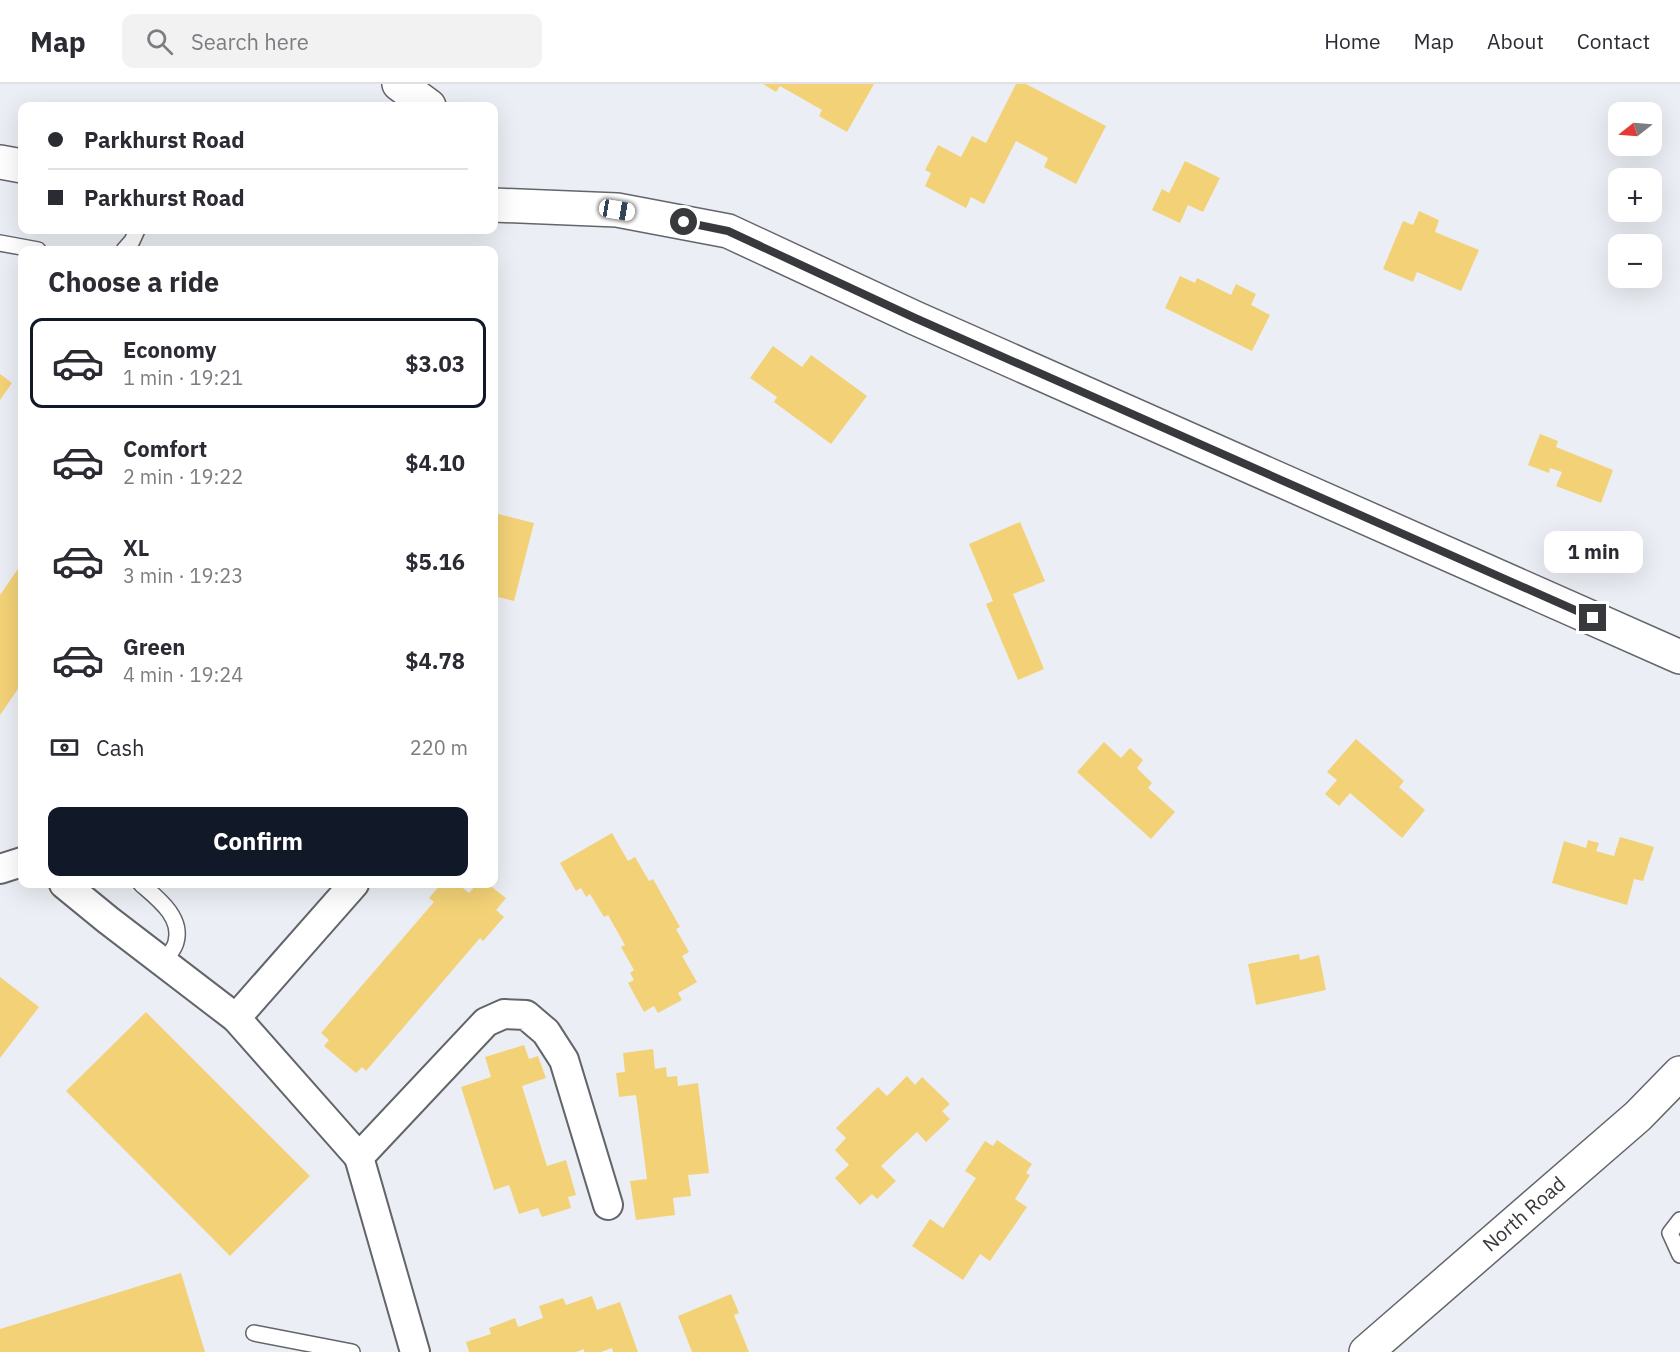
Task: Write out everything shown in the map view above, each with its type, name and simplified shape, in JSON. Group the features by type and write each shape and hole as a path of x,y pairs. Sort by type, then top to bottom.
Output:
{"street":[{"path":"399,84 424,102"},
{"path":"0,162 18,165"},
{"path":"498,201 617,210 728,231 926,323 1680,657"},
{"path":"0,869 18,863"},
{"path":"69,888 236,1018 358,1157 415,1352"},
{"path":"236,1018 350,888"},
{"path":"358,1157 486,1022 504,1014 526,1015 546,1032 564,1060 608,1205"},
{"name":"North Road","path":"1381,1347 1638,1116 1680,1074"}],"lane":[{"path":"0,243 18,246"},
{"path":"145,888 169,910 178,929 176,943 164,962"},
{"path":"1680,1220 1670,1233 1680,1255"},
{"path":"254,1333 352,1352"}],"building":[{"path":"763,84 874,84 847,132 819,116 822,110 780,86 776,92"},
{"path":"1016,84 1026,84 1106,126 1076,184 1044,167 1048,158 1016,141 984,204 971,197 966,208 925,186 931,173 925,170 938,145 961,157 972,136 986,143"},
{"path":"1185,161 1220,178 1203,212 1188,205 1180,223 1152,210 1162,189 1169,193"},
{"path":"1419,211 1439,220 1435,232 1479,250 1461,291 1417,272 1413,282 1383,269 1403,221 1413,225"},
{"path":"1180,276 1195,283 1197,278 1231,295 1236,284 1256,294 1251,305 1270,315 1252,351 1165,308"},
{"path":"773,346 802,367 811,355 867,396 831,444 774,402 777,397 750,378"},
{"path":"0,374 12,383 0,400"},
{"path":"1540,434 1558,441 1556,447 1613,470 1601,503 1556,486 1562,472 1550,468 1549,473 1528,465"},
{"path":"498,514 534,523 514,601 498,597"},
{"path":"1020,522 1045,581 1013,594 1044,669 1018,680 986,604 993,601 969,544"},
{"path":"18,569 18,689 0,715 0,595"},
{"path":"1356,739 1404,781 1399,787 1425,810 1402,838 1350,793 1339,806 1325,794 1337,780 1327,772"},
{"path":"1104,742 1121,758 1130,748 1143,760 1137,768 1152,783 1148,788 1175,812 1151,839 1077,772"},
{"path":"612,833 628,861 635,857 649,881 653,879 680,927 676,929 689,952 682,956 697,982 678,993 682,1000 658,1013 654,1006 644,1012 628,983 634,980 630,973 634,970 621,947 625,945 608,915 604,917 590,894 586,897 581,888 576,891 560,863"},
{"path":"1620,837 1654,847 1643,881 1634,879 1627,905 1552,883 1564,841 1586,848 1588,840 1599,843 1596,851 1614,856"},
{"path":"438,888 463,888 469,893 473,888 493,888 506,898 496,910 504,917 483,941 480,938 366,1071 362,1067 356,1073 324,1046 329,1040 321,1033 434,902 429,898"},
{"path":"1299,954 1300,960 1319,955 1326,990 1256,1005 1248,964"},
{"path":"0,977 39,1007 0,1058"},
{"path":"146,1012 310,1176 230,1256 66,1091"},
{"path":"524,1045 529,1059 538,1056 546,1078 522,1086 547,1166 566,1160 576,1195 568,1197 571,1208 542,1217 538,1208 519,1214 509,1185 494,1190 461,1087 491,1077 485,1057"},
{"path":"653,1049 655,1069 666,1067 667,1077 677,1076 678,1086 698,1083 709,1173 688,1175 691,1196 673,1198 675,1215 636,1220 630,1181 647,1179 636,1095 619,1097 616,1073 625,1072 623,1053"},
{"path":"907,1076 915,1085 922,1077 950,1104 942,1111 950,1119 926,1142 917,1132 881,1166 896,1181 877,1199 872,1194 860,1205 835,1178 849,1165 835,1150 846,1138 836,1128 878,1087 887,1096"},
{"path":"997,1140 1032,1164 1026,1173 1030,1175 1015,1199 1027,1207 990,1261 980,1254 963,1280 912,1246 930,1219 943,1228 976,1178 965,1171 985,1141 993,1146"},
{"path":"181,1273 205,1352 0,1352 0,1329"},
{"path":"731,1294 739,1313 734,1315 749,1352 692,1352 678,1316"},
{"path":"592,1296 597,1310 620,1302 638,1352 613,1352 612,1348 601,1352 584,1352 584,1349 576,1352 469,1352 466,1342 491,1334 489,1328 515,1318 518,1327 543,1318 539,1306 563,1298 566,1305"}],"route":[{"path":"684,222 728,231 915,318 1593,618"}]}
